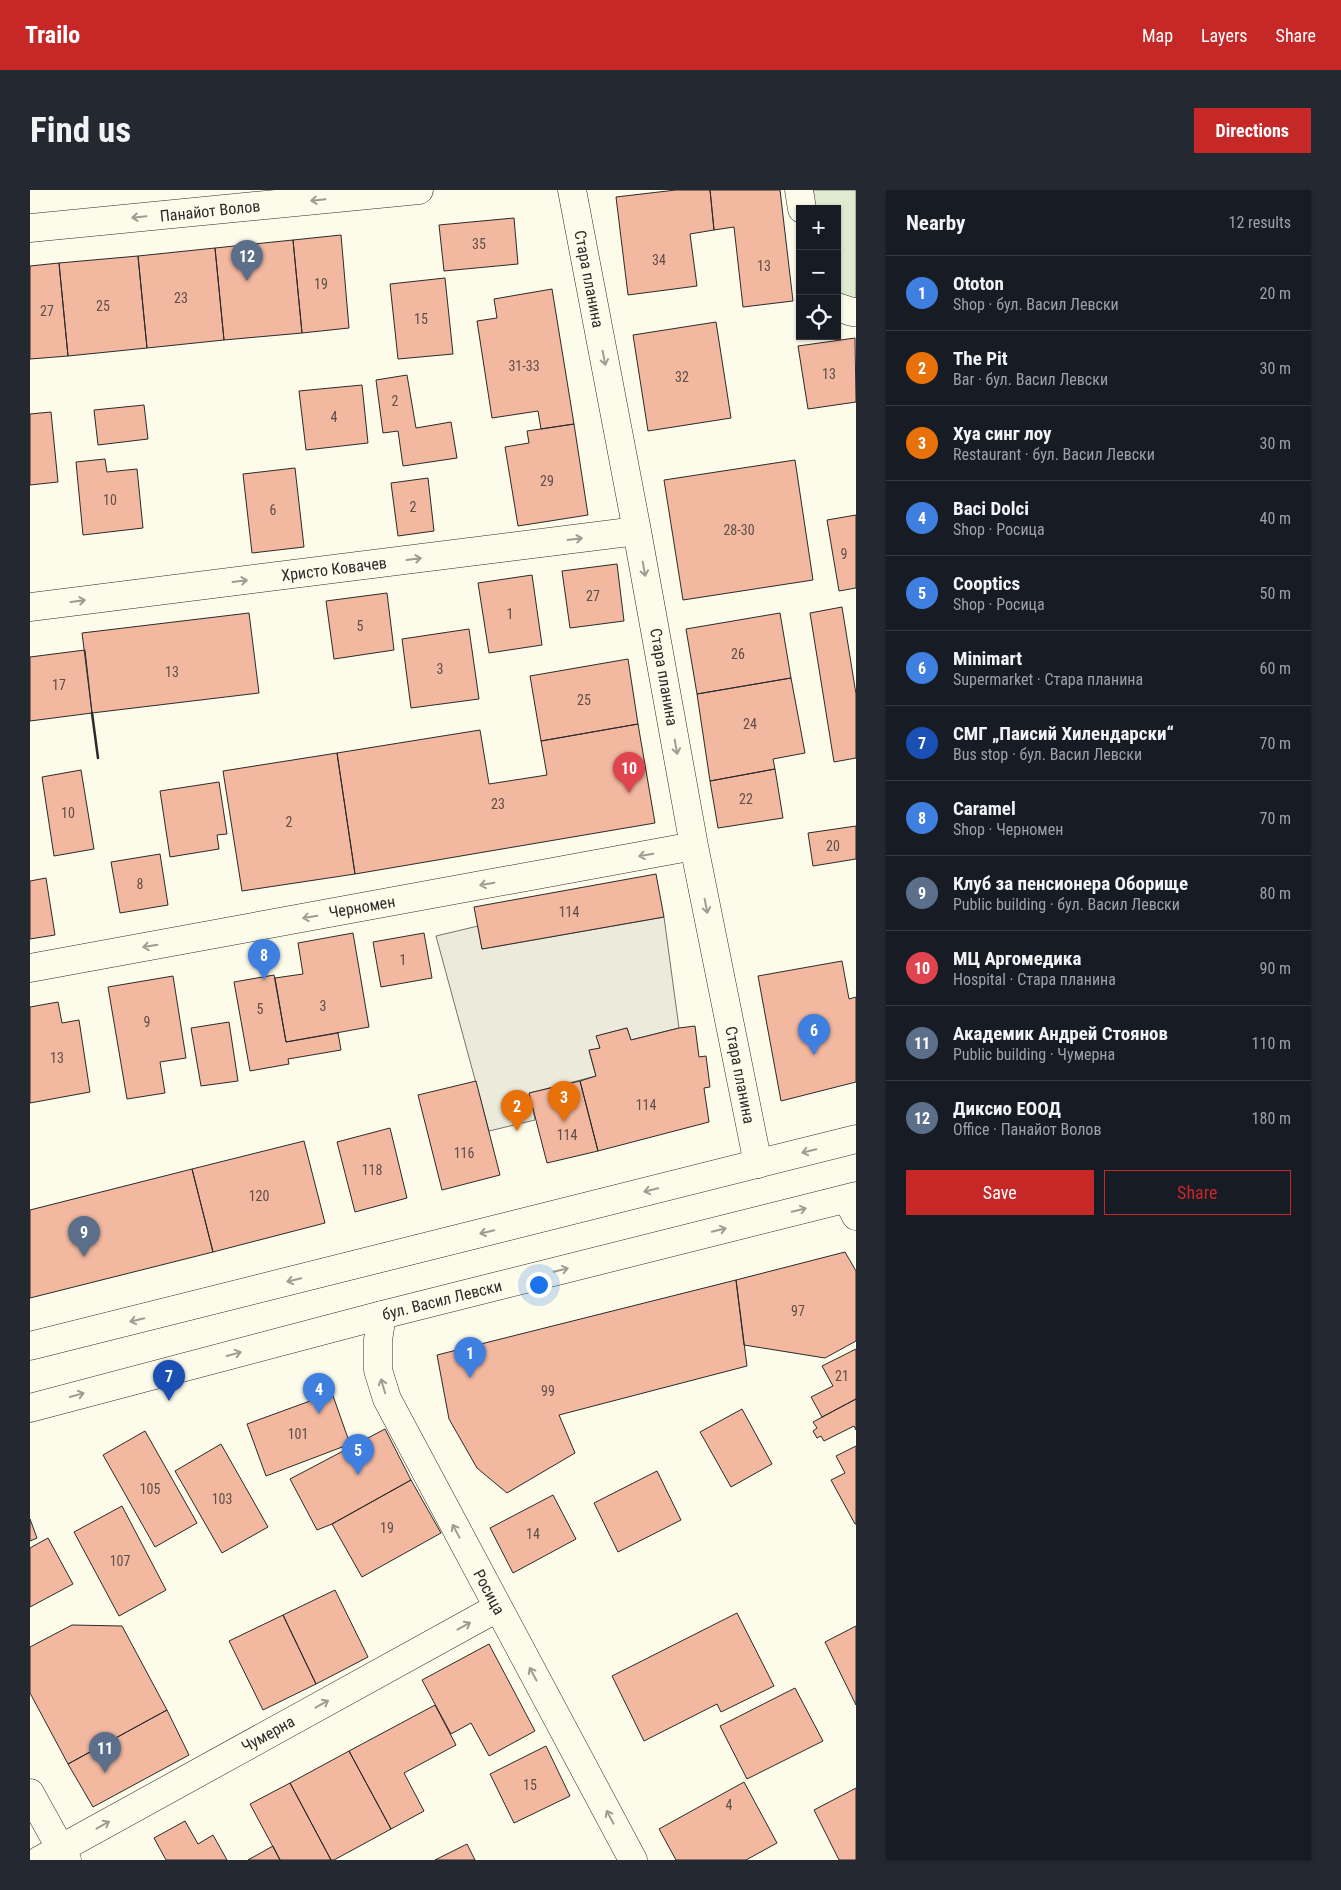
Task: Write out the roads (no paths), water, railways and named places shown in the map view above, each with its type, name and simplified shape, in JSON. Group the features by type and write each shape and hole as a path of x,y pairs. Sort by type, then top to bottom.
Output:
{"street":[{"name":"Панайот Волов","path":"30,228 419,190"},
{"name":"Стара планина","path":"572,190 638,531 694,846 758,1164"},
{"path":"799,190 801,205"},
{"path":"841,308 856,312"},
{"name":"Христо Ковачев","path":"30,607 638,531"},
{"name":"Черномен","path":"30,968 694,846"},
{"path":"30,1346 856,1139"},
{"name":"бул. Васил Левски","path":"30,1408 382,1315 853,1204"},
{"name":"Росица","path":"382,1315 378,1340 378,1370 387,1399 633,1860"},
{"name":"Чумерна","path":"56,1856 497,1608"},
{"path":"30,1793 56,1856"}],"place":[{"name":"Диксио ЕООД","path":"247,281"},
{"name":"МЦ Аргомедика","path":"629,793"},
{"name":"Caramel","path":"264,980"},
{"name":"Minimart","path":"814,1055"},
{"name":"Хуа синг лоу","path":"564,1122"},
{"name":"The Pit","path":"517,1131"},
{"name":"Клуб за пенсионера Оборище","path":"84,1257"},
{"name":"Ototon","path":"470,1378"},
{"name":"СМГ „Паисий Хилендарски“","path":"169,1401"},
{"name":"Baci Dolci","path":"319,1414"},
{"name":"Cooptics","path":"358,1475"},
{"name":"Академик Андрей Стоянов","path":"105,1773"}]}
